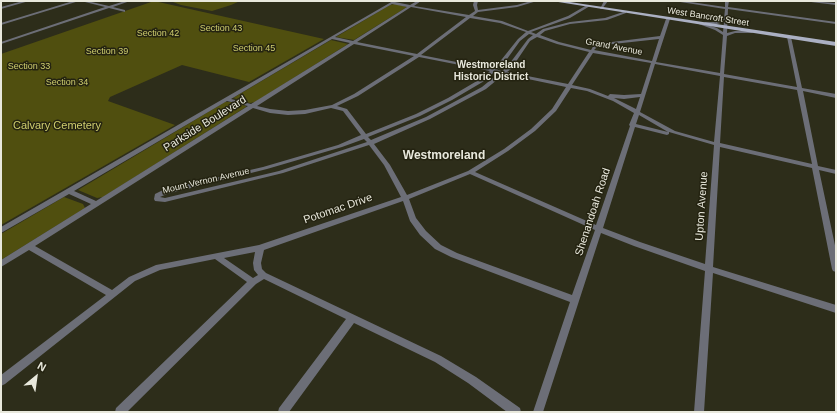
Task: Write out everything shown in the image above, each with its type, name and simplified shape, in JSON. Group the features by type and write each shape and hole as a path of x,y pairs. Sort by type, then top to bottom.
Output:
{"main road":[{"name":"West Bancroft Street","path":"554,1 698,23 725,31 752,32 836,44"}],"street":[{"path":"1,8 27,1"},
{"path":"1,24 78,1"},
{"path":"83,1 124,11"},
{"path":"1,43 128,1"},
{"name":"Parkside Boulevard","path":"1,264 419,1"},
{"path":"476,1 475,5 477,11"},
{"path":"227,99 270,111 288,113 304,112 331,107 352,97 417,56 477,11 517,6 535,1"},
{"path":"601,8 606,1"},
{"path":"676,1 836,23"},
{"name":"Upton Avenue","path":"699,412 727,1"},
{"path":"811,1 836,4"},
{"name":"Parkside Boulevard","path":"1,230 394,2"},
{"name":"Grand Avenue","path":"394,2 501,22 558,42 591,51 836,96"},
{"name":"Mount Vernon Avenue","path":"588,6 569,17 530,31 520,40 506,59 494,71 476,84 450,100 402,122 296,160 165,192 156,198 159,200 165,200 259,177 317,161 370,143 448,108 484,88 504,73 529,40 536,34 556,26 606,19 625,12"},
{"name":"Shenandoah Road","path":"538,412 668,19"},
{"path":"698,23 717,23 726,20"},
{"path":"591,51 595,46 604,44 662,37"},
{"path":"789,37 836,269"},
{"path":"332,38 602,94 621,97 642,95"},
{"name":"Potomac Drive","path":"1,381 132,279 153,269 260,248 405,198 470,172 506,150 533,130 554,110 591,51"},
{"path":"602,94 673,132 707,142"},
{"path":"348,114 348,107 352,97"},
{"path":"331,107 341,108 348,114 365,136 393,175 405,198 413,219 423,233 438,247 454,255 575,300"},
{"path":"632,125 836,172"},
{"path":"470,172 599,229 665,254 836,309"},
{"path":"69,191 97,204"},
{"path":"29,246 112,294"},
{"path":"260,248 257,263 258,270 263,275 438,359 472,380 516,412"},
{"path":"217,257 253,282"},
{"path":"120,412 253,282 263,275"},
{"path":"283,412 352,318"}],"green space":[{"name":"Calvary Cemetery","path":"154,1 324,39 249,82 182,65 110,97 108,101 175,125 1,225 1,54"},
{"path":"240,1 212,11 181,5 173,2"},
{"path":"395,4 407,7 354,40 336,37 390,5"},
{"path":"331,40 348,44 255,102 250,103 233,98"},
{"path":"225,102 231,102 246,107 103,197 97,198 78,190"},
{"path":"64,197 83,204 85,208 1,260 1,234"}],"district":[{"name":"Westmoreland Historic District","path":"491,70"},
{"name":"Westmoreland","path":"444,156"}],"park label":[{"name":"Section 43","path":"221,29"},
{"name":"Section 42","path":"158,34"},
{"name":"Section 45","path":"254,49"},
{"name":"Section 39","path":"107,52"},
{"name":"Section 33","path":"29,67"},
{"name":"Section 34","path":"67,83"}]}
